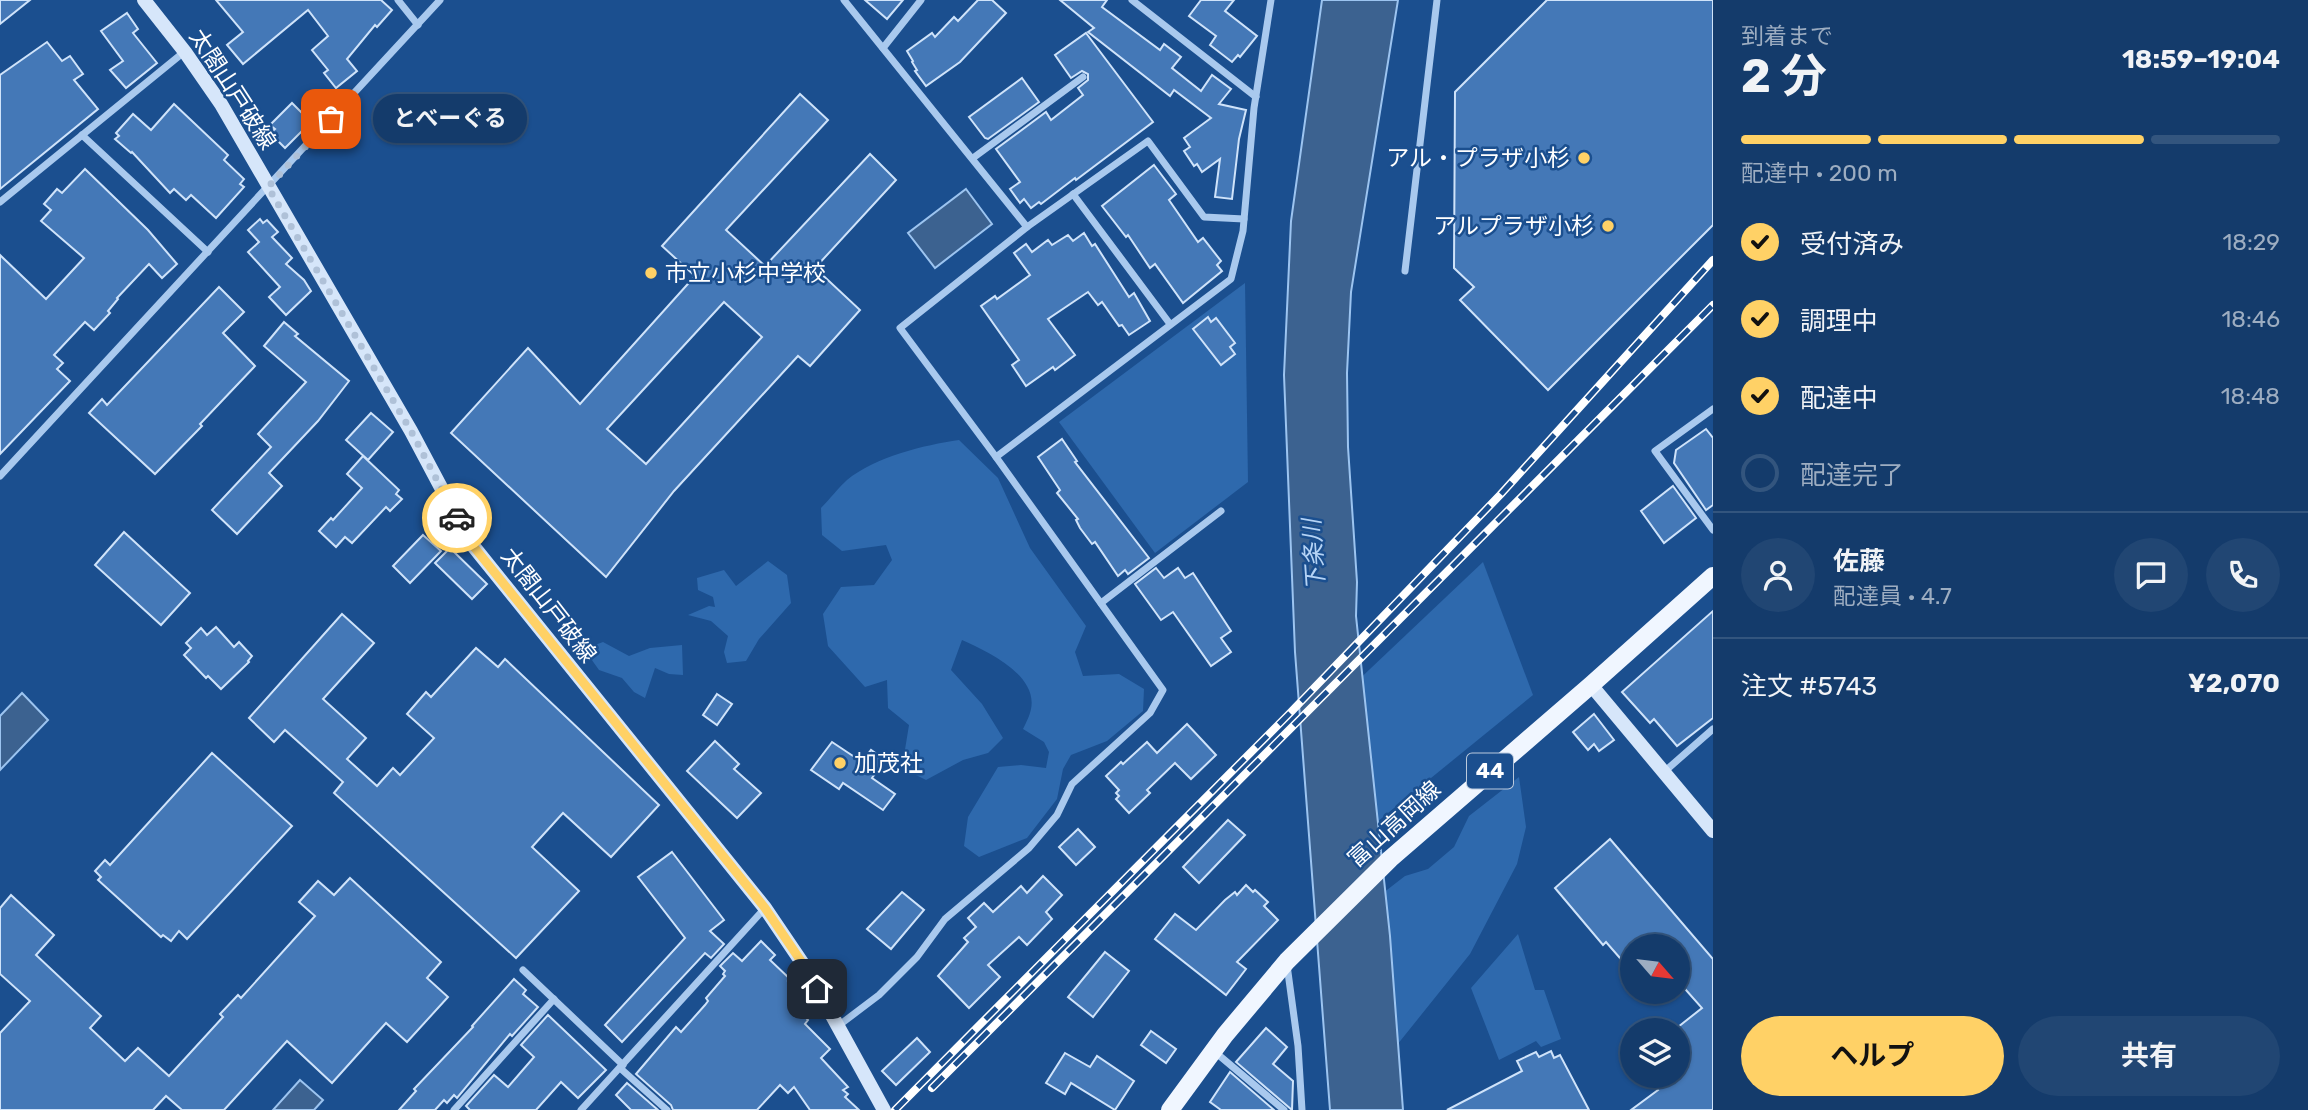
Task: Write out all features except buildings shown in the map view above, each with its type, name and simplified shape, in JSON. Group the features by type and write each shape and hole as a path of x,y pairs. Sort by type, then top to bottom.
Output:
{"main road":[{"name":"太閤山戸破線","path":"144,0 221,104 411,431 470,542 765,908 807,970 884,1110"},
{"name":"富山高岡線","path":"1170,1110 1213,1051 1287,961 1390,859 1713,576"},
{"path":"1591,685 1713,831"}],"street":[{"path":"398,0 418,25"},
{"path":"0,477 440,0"},
{"path":"844,0 1027,227"},
{"path":"883,48 921,0"},
{"path":"1132,0 1256,97"},
{"path":"996,457 1231,279 1244,219 1256,97 1271,0"},
{"path":"1405,271 1437,0"},
{"path":"1,200 185,52"},
{"path":"973,158 1083,77"},
{"path":"82,135 208,252"},
{"path":"838,1026 879,995 917,957 945,919 1030,848 1057,815 1072,784 1150,713 1163,690 900,328 1027,227 1147,141 1204,217 1244,219"},
{"path":"1073,194 1170,324"},
{"path":"1713,409 1655,451 1713,530"},
{"path":"1101,603 1221,512"},
{"path":"1664,772 1713,729"},
{"path":"581,1110 765,908"},
{"path":"1287,961 1303,1110"},
{"path":"523,970 667,1110"},
{"path":"454,1110 554,999"},
{"path":"1213,1051 1284,1110"}],"shaded area":[{"path":"1245,283 1248,482 1155,553 1059,422"},
{"path":"959,440 998,478 1030,548 1086,626 1075,652 1083,676 1119,674 1144,689 1143,711 1107,741 1071,755 1063,769 1057,799 1027,838 979,857 964,846 968,817 998,767 1021,765 1046,768 1049,752 1044,742 1023,729 1031,709 1027,685 997,658 962,640 951,670 982,704 1003,738 988,753 963,760 926,780 902,768 909,725 888,708 887,680 865,687 828,646 823,614 841,587 874,585 892,560 886,545 842,551 822,535 821,508 847,480 871,465 916,449"},
{"path":"768,561 787,575 791,603 759,639 746,661 727,663 724,652 728,636 711,621 688,615 709,606 715,607 713,597 698,590 697,578 724,570 736,586"},
{"path":"1483,562 1533,695 1361,835 1351,687"},
{"path":"603,642 629,656 650,648 682,645 683,675 669,674 655,668 645,698 634,692 622,678 599,670 584,649"},
{"path":"1519,777 1526,827 1517,864 1470,954 1397,1045 1383,893 1405,876 1428,869 1454,847 1469,816"},
{"path":"1518,934 1535,990 1544,990 1561,1039 1541,1047 1536,1041 1499,1060 1471,988"}],"water":[{"name":"下条川","path":"1322,0 1398,0 1351,292 1347,373 1348,447 1357,582 1356,616 1390,936 1403,1110 1330,1110 1295,652 1284,375 1291,221"},
{"path":"966,189 992,224 935,268 908,233"},
{"path":"22,693 48,720 0,770 0,716"},
{"path":"300,1080 323,1100 314,1110 273,1110"}],"railway":[{"path":"895,1110 1290,713 1500,495 1713,260"},
{"path":"932,1088 1713,305"}],"way so far":[{"path":"331,119 268,187 411,431 457,518"}],"place":[{"name":"とべーぐる","path":"331,119"},
{"name":"アル・プラザ小杉","path":"1584,158"},
{"name":"アルプラザ小杉","path":"1608,226"},
{"name":"市立小杉中学校","path":"651,273"},
{"name":"加茂社","path":"840,763"}],"route":[{"path":"457,518 470,542 765,908 817,989"}]}
